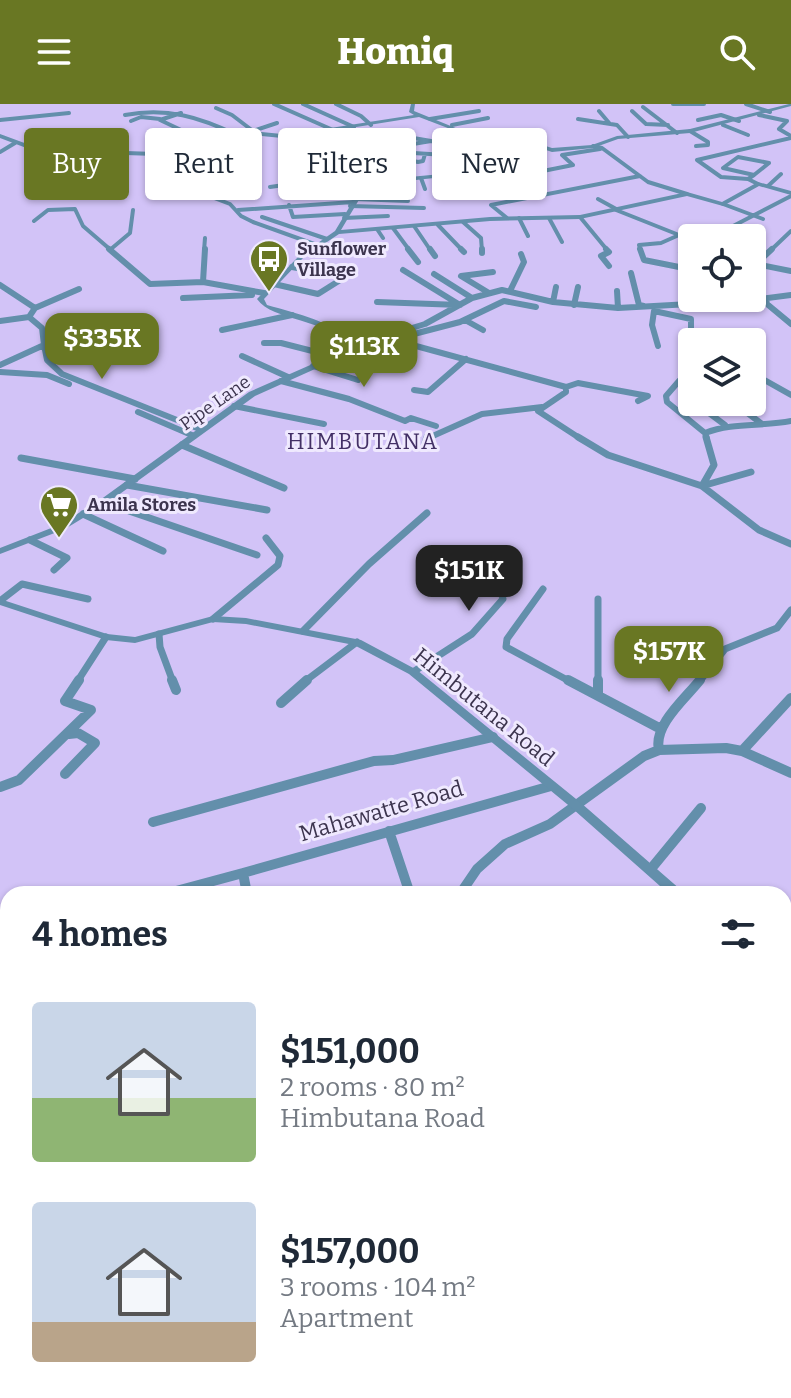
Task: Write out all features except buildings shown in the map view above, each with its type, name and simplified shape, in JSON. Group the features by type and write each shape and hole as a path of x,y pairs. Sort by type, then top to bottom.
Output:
{"street":[{"path":"125,115 158,104"},
{"path":"274,104 334,128"},
{"path":"303,104 354,127"},
{"path":"336,104 371,125"},
{"path":"413,104 411,112 417,116 452,125 488,118"},
{"path":"673,104 704,104"},
{"path":"746,104 770,112"},
{"path":"676,113 687,110 683,105"},
{"path":"547,148 593,146 628,137 690,131 739,121 791,105"},
{"path":"150,107 184,112 221,128"},
{"path":"643,107 677,133"},
{"path":"216,108 232,115 247,128"},
{"path":"328,114 349,110"},
{"path":"430,119 479,111"},
{"path":"599,111 610,124"},
{"path":"632,111 646,124 668,125"},
{"path":"131,121 141,117 160,119 184,112"},
{"path":"0,120 69,113"},
{"path":"698,120 721,115 739,121"},
{"path":"759,115 787,121 779,129 791,137"},
{"path":"345,128 417,116"},
{"path":"160,119 174,128"},
{"path":"578,119 617,125 628,137"},
{"path":"262,128 277,123"},
{"path":"723,125 748,135"},
{"path":"690,131 708,142 708,145 696,146"},
{"path":"0,136 24,146"},
{"path":"416,136 431,141"},
{"path":"790,193 748,179 721,177 697,160 791,137"},
{"path":"779,140 791,144"},
{"path":"416,145 431,141"},
{"path":"0,152 15,143"},
{"path":"593,146 602,148 654,185 682,190 763,219"},
{"path":"547,170 573,165 562,155 602,148"},
{"path":"416,151 432,154"},
{"path":"416,162 423,161 425,154"},
{"path":"748,179 755,175 769,163 738,157 723,168 755,175"},
{"path":"768,186 781,174"},
{"path":"507,218 491,205 640,176"},
{"path":"416,178 432,177"},
{"path":"421,178 425,189"},
{"path":"723,204 758,184"},
{"path":"270,187 278,186"},
{"path":"735,224 790,193"},
{"path":"337,232 507,218 580,217 687,194"},
{"path":"598,199 678,235"},
{"path":"223,200 253,222 317,245"},
{"path":"238,210 408,201"},
{"path":"352,202 424,208"},
{"path":"352,202 337,232 317,245 260,299 265,306 321,324 353,346"},
{"path":"334,215 341,203"},
{"path":"312,204 317,224"},
{"path":"289,205 293,217"},
{"path":"34,221 48,210 75,209 83,226 150,284 203,282 264,294"},
{"path":"111,249 130,233 133,210"},
{"path":"279,219 334,215 388,216"},
{"path":"262,217 327,239"},
{"path":"580,217 609,252 601,256 609,266"},
{"path":"519,218 528,236"},
{"path":"549,218 562,242"},
{"path":"463,222 481,238 482,253"},
{"path":"438,225 464,252"},
{"path":"414,226 435,256"},
{"path":"393,228 418,262"},
{"path":"377,229 383,238"},
{"path":"766,253 791,231"},
{"path":"678,236 665,242 639,245 644,260 678,267"},
{"path":"203,282 205,238"},
{"path":"510,291 524,262 521,254"},
{"path":"766,266 791,271"},
{"path":"274,284 318,294 345,277 292,267"},
{"path":"403,270 460,305"},
{"path":"489,293 461,276 493,272"},
{"path":"631,273 639,305 691,319 691,328"},
{"path":"434,274 472,298"},
{"path":"0,285 35,308"},
{"path":"553,302 556,287"},
{"path":"574,305 578,287"},
{"path":"29,317 35,308 79,289"},
{"name":"Pipe Lane","path":"0,551 30,540 103,502 234,406 284,379 336,357 353,346 425,324 472,298 510,291 574,305 618,308 678,303"},
{"path":"617,291 618,308"},
{"path":"183,298 264,294"},
{"name":"Pipe Lane","path":"766,299 791,295"},
{"path":"774,298 791,305"},
{"path":"401,332 412,335 465,320 505,299 518,299 536,307"},
{"path":"766,299 767,304 791,324"},
{"path":"377,302 460,305"},
{"path":"654,311 652,325 658,346"},
{"path":"222,330 292,315"},
{"path":"0,321 29,317 40,325 45,334 47,360 62,374 198,433"},
{"path":"465,320 483,330"},
{"path":"383,337 566,387 578,383 648,396 638,401"},
{"path":"264,343 316,350 336,357"},
{"path":"0,365 44,345"},
{"path":"242,356 284,379 349,399 405,421 411,418 436,426"},
{"path":"414,390 428,392 466,359"},
{"path":"313,366 358,380"},
{"path":"0,372 47,375 198,433"},
{"path":"766,381 791,395"},
{"path":"678,382 666,396 667,402 678,411"},
{"path":"566,387 566,392 538,411 541,415 608,455 702,486 759,530 790,543"},
{"path":"234,406 324,424"},
{"path":"425,443 427,437 466,417 496,410 542,407"},
{"path":"684,416 705,433 714,465 702,486"},
{"path":"713,416 725,425"},
{"path":"750,416 763,425"},
{"path":"705,433 725,425 790,421"},
{"path":"182,445 284,488"},
{"path":"21,458 267,510"},
{"path":"702,486 751,472"},
{"path":"103,502 257,555"},
{"path":"303,631 369,564 427,513"},
{"path":"83,514 163,551"},
{"path":"213,619 278,565 280,556 266,538"},
{"path":"30,540 67,558 54,570"},
{"path":"413,672 472,634 503,599 502,595 480,583 498,562"},
{"path":"0,601 22,584 88,599"},
{"path":"543,589 507,639 506,647 661,729"},
{"path":"598,599 598,694"},
{"name":"Himbutana Road","path":"0,601 106,637 135,640 213,619 357,642 413,672 577,806 668,886"},
{"path":"659,750 657,742 661,729 725,649 777,628 791,610"},
{"path":"159,634 160,647 176,690"},
{"path":"0,787 19,780 91,710 65,701 106,637"},
{"path":"281,703 316,671 357,642"},
{"path":"742,751 791,698"},
{"path":"65,774 95,743 78,733 69,734"},
{"path":"153,822 374,761 393,760 493,737"},
{"path":"465,886 477,869 505,844 550,824 644,756 659,750 726,748 742,751 791,773"},
{"name":"Mahawatte Road","path":"195,886 551,786"},
{"path":"650,870 701,808"},
{"path":"389,831 407,886"},
{"path":"243,873 245,886"}],"place":[{"name":"Sunflower Village","path":"269,293"},
{"name":"Amila Stores","path":"59,539"}],"district":[{"name":"HIMBUTANA","path":"363,441"}]}
